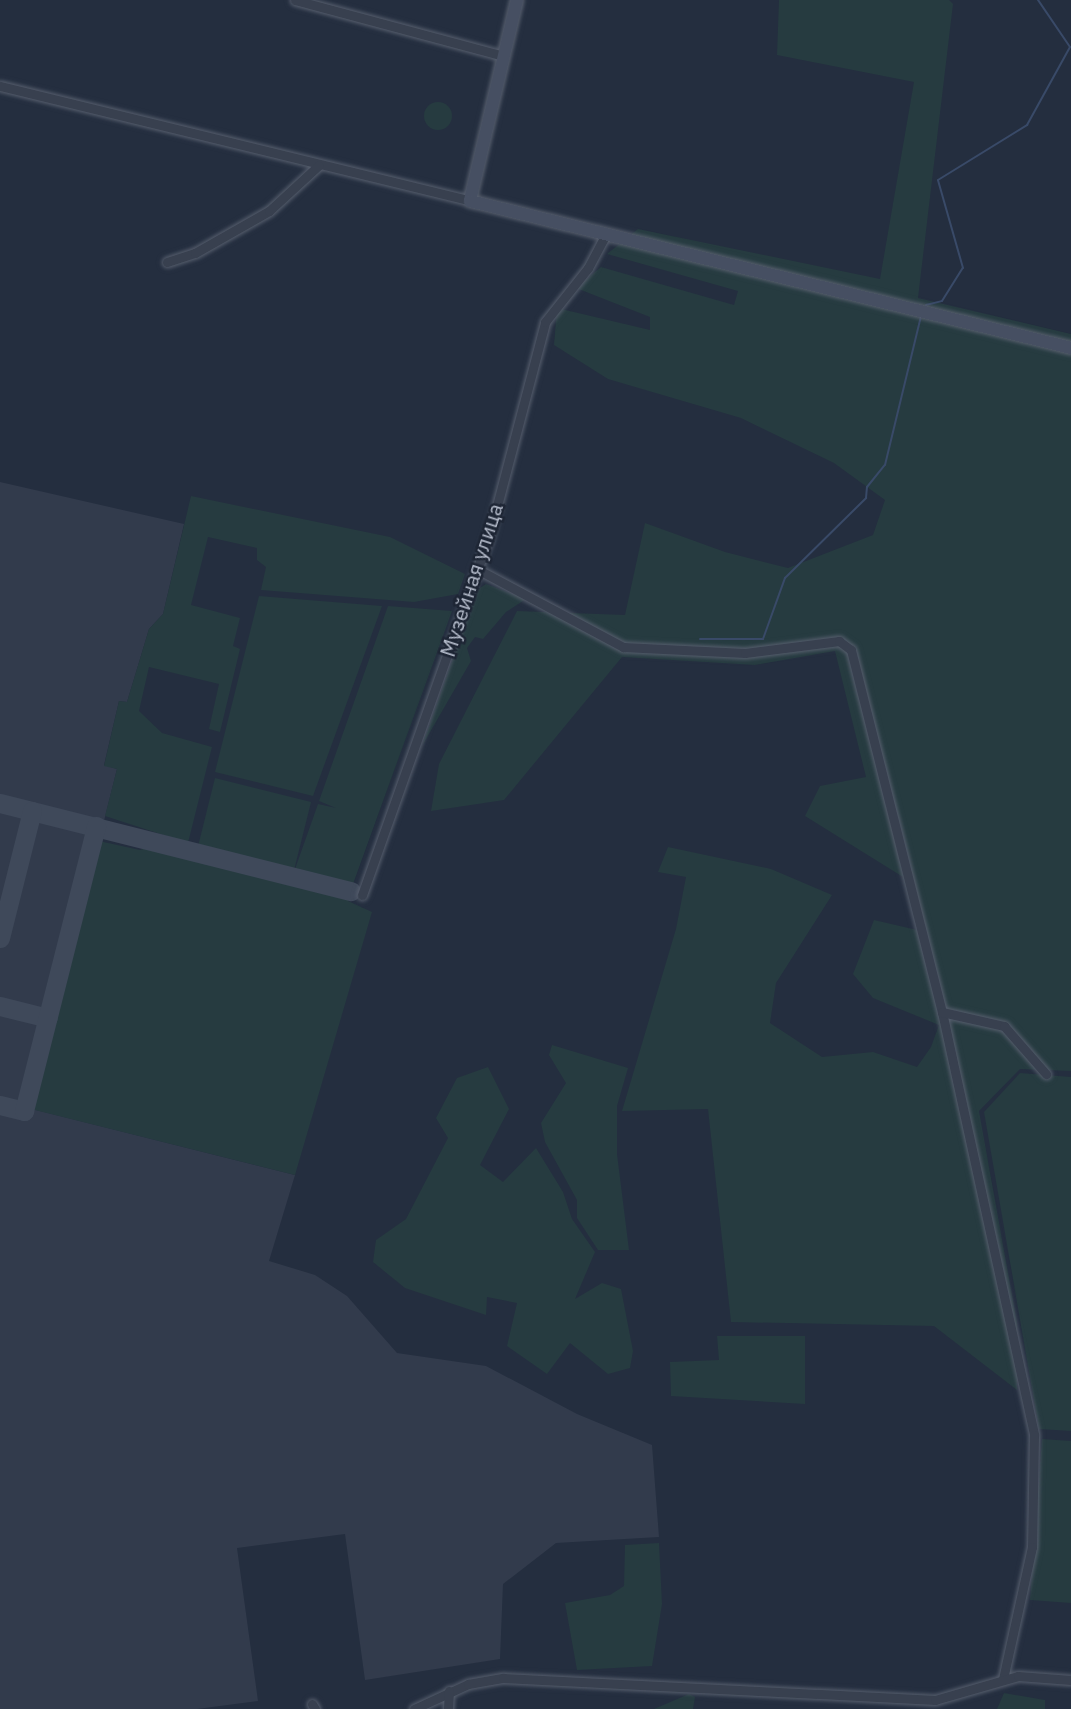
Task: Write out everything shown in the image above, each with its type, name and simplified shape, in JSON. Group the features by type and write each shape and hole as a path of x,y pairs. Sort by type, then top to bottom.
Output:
{"street":[{"path":"296,0 504,56"},
{"path":"470,201 517,0"},
{"path":"0,86 318,166 1071,348"},
{"path":"167,262 195,253 269,211 318,166"},
{"name":"Музейная улица","path":"362,895 477,569 545,322 588,268 605,236"},
{"path":"477,569 623,647 745,653 839,641 851,650 942,1012 1034,1435 1032,1547 1003,1679"},
{"path":"942,1012 1004,1026 1046,1074"},
{"path":"414,1709 449,1691 485,1680 533,1678 935,1700 956,1698 1003,1679 1018,1676 1071,1680"},
{"path":"448,1709 449,1691"}],"shaded area":[{"path":"0,482 184,524 163,614 149,629 127,702 119,701 104,765 117,769 32,1109 295,1175 269,1261 315,1275 347,1296 397,1353 486,1366 577,1414 652,1445 659,1537 556,1543 503,1584 500,1659 365,1680 345,1534 237,1548 258,1701 197,1709 0,1709"}],"green space":[{"path":"779,0 949,0 953,4 918,298 1071,334 1071,1071 1020,1069 979,1111 1017,1323 1017,1390 934,1326 731,1322 708,1109 622,1111 676,929 686,877 658,872 668,847 771,869 832,895 776,983 770,1023 822,1057 873,1052 917,1067 931,1047 939,1025 873,998 853,974 874,920 917,930 903,877 805,816 820,786 866,777 835,651 755,665 622,657 504,800 431,811 439,764 517,611 625,615 645,523 725,552 788,568 873,535 885,500 834,463 741,418 608,379 554,345 557,308 650,330 650,317 576,288 601,267 734,305 738,291 607,254 638,229 880,279 914,82 777,55"},
{"path":"438,102 448,106 452,116 448,126 438,130 428,126 424,116 428,106"},
{"path":"191,496 390,537 465,574 458,594 414,602 261,590 266,567 257,560 257,548 208,537 191,605 240,618 233,646 240,649 220,732 209,729 219,684 149,667 139,711 162,733 212,747 188,843 105,816 117,769 104,766 119,701 127,702 149,629 163,614"},
{"path":"486,584 526,599 506,612 483,639 475,637 467,648 471,661 422,746 477,590"},
{"path":"259,596 382,606 313,796 215,772"},
{"path":"388,606 452,611 353,884 295,869 318,804 336,808 319,801"},
{"path":"215,778 311,802 294,870 198,846"},
{"path":"99,841 140,850 148,847 349,897 348,901 372,912 295,1175 31,1109"},
{"path":"552,1045 628,1068 617,1106 617,1154 629,1250 598,1250 577,1218 577,1200 545,1142 541,1123 566,1083 549,1055"},
{"path":"488,1067 509,1109 480,1165 503,1182 536,1148 563,1192 572,1219 595,1252 575,1299 602,1283 621,1289 633,1351 630,1368 608,1374 570,1343 547,1374 507,1346 517,1303 487,1297 486,1315 405,1288 373,1262 376,1240 406,1219 448,1138 436,1118 457,1078"},
{"path":"1020,1073 1071,1077 1071,1431 1039,1429 984,1112"},
{"path":"717,1336 805,1336 805,1404 671,1396 670,1362 719,1360"},
{"path":"1042,1439 1071,1441 1071,1603 1030,1600"},
{"path":"659,1543 662,1604 652,1666 577,1670 565,1603 610,1595 624,1586 625,1545"},
{"path":"1004,1693 1045,1700 1045,1709 997,1709"},
{"path":"689,1694 695,1697 693,1709 654,1709"}],"waterway":[{"path":"926,305 942,301 963,268 938,180 1027,125 1070,47 1038,0"},
{"path":"700,639 763,639 785,578 866,498 867,487 885,465 921,316"}],"taxiway":[{"path":"0,803 351,891"},
{"path":"0,938 32,811"},
{"path":"0,1105 24,1111 96,826"},
{"path":"0,1006 48,1018"}]}
